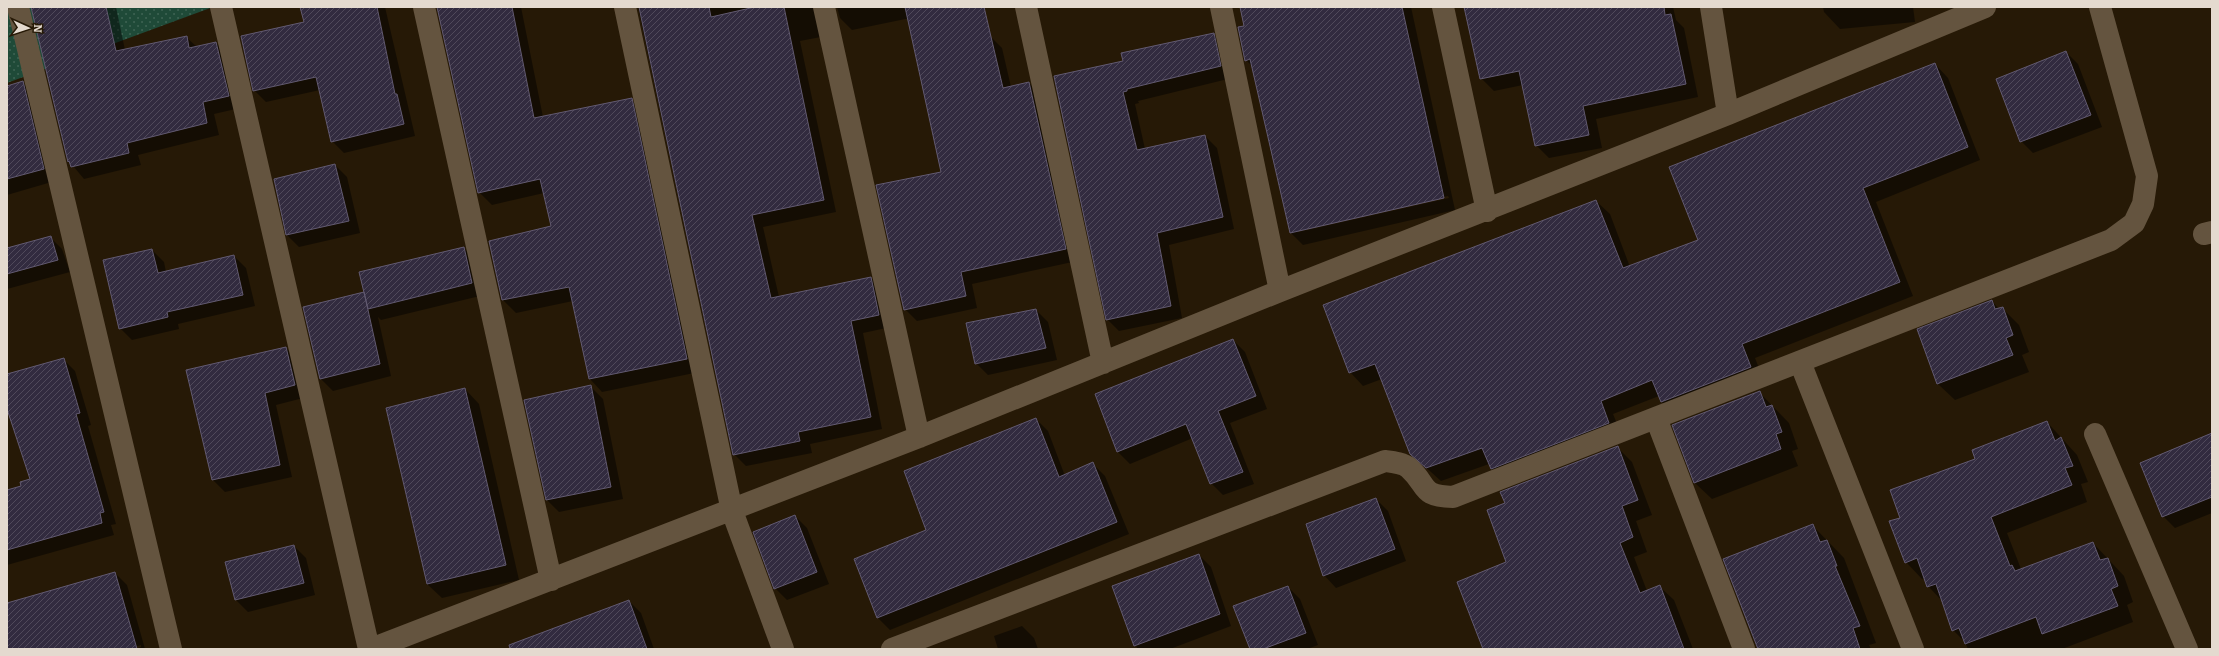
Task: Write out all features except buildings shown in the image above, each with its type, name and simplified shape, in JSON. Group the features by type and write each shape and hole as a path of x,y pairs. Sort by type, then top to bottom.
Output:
{"street":[{"path":"18,7 171,649"},
{"path":"221,7 370,649 732,511 1280,291 1487,211 1728,114 1979,8"},
{"path":"424,7 551,580"},
{"path":"625,7 732,511 783,649"},
{"path":"824,7 919,437"},
{"path":"1026,7 1103,363"},
{"path":"1221,7 1280,291"},
{"path":"1444,7 1487,211"},
{"path":"1711,7 1728,114"},
{"path":"892,649 1386,461 1399,463 1409,468 1427,492 1440,497 1453,497 2111,240 2134,223 2143,204 2147,176 2100,7"},
{"path":"1800,362 1913,649"},
{"path":"1656,418 1744,649"},
{"path":"2095,434 2187,649"}],"green space":[{"path":"7,7 213,7 7,83"}]}
